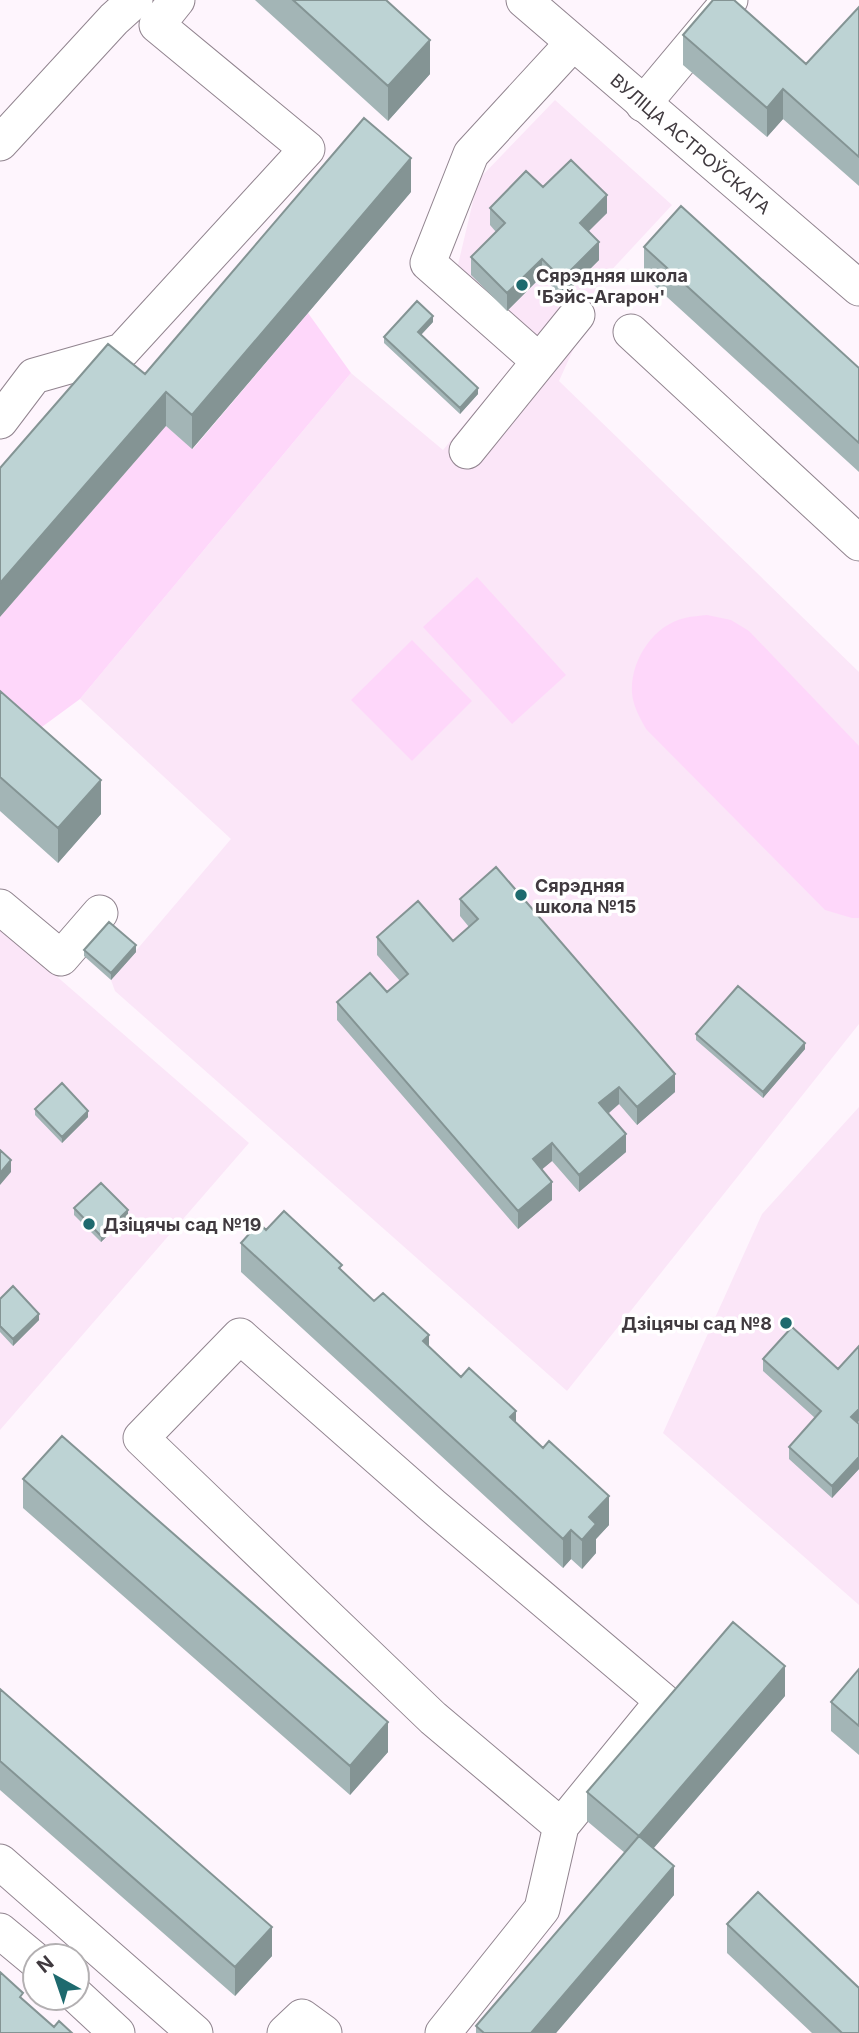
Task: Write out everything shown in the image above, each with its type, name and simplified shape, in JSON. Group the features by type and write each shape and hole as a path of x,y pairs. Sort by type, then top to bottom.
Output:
{"street":[{"path":"0,143 114,19 135,0"},
{"path":"0,421 34,376 122,351 307,149 157,25 177,0"},
{"name":"ВУЛІЦА АСТРОЎСКАГА","path":"524,0 859,288"},
{"path":"643,104 730,0"},
{"path":"539,361 428,263 471,154 573,43"},
{"path":"467,451 576,315"},
{"path":"631,332 859,543"},
{"path":"0,907 61,958 100,913"},
{"path":"443,2033 542,1909 561,1826 663,1701 433,1506 240,1336 141,1438 433,1718 561,1826"},
{"path":"0,1862 195,2033"},
{"path":"0,1931 21,1948"},
{"path":"91,2009 117,2033"},
{"path":"285,2033 302,2017 324,2033"}],"shaded area":[{"name":"Сярэдняя школа №15","path":"555,100 672,205 607,275 559,381 859,672 859,1024 567,1391 115,991 111,980 231,839 80,699 351,373 443,450 515,363 457,269 478,180"},
{"path":"308,313 351,373 80,699 20,743 0,725 0,617 166,426 193,449"},
{"path":"477,577 566,675 512,724 423,627"},
{"path":"707,615 731,620 749,631 859,746 859,918 825,910 646,729 639,716 632,693 632,681 639,657 646,646 663,628 673,622"},
{"path":"412,640 472,701 412,761 351,700"},
{"name":"Дзіцячы сад №19","path":"2,929 249,1143 0,1430 0,931"},
{"name":"Дзіцячы сад №8","path":"859,1107 859,1605 663,1433 762,1214"}],"building":[{"path":"293,0 386,0 430,40 388,86"},
{"path":"713,0 734,0 806,64 859,7 859,157 783,89 767,108 683,35"},
{"path":"364,118 411,158 192,415 166,392 0,583 0,468 108,344 145,374"},
{"path":"571,160 607,195 580,223 599,242 562,279 542,259 507,293 471,257 505,223 490,208 526,171 543,187"},
{"path":"681,206 859,368 859,443 644,247"},
{"path":"417,301 433,316 418,332 478,388 460,408 384,337"},
{"path":"0,691 101,780 58,828 0,777"},
{"path":"496,867 675,1074 637,1107 619,1087 599,1103 626,1134 579,1175 552,1143 533,1159 552,1182 518,1211 337,1002 370,973 387,992 408,974 377,937 418,901 453,941 478,919 460,899"},
{"path":"109,922 136,945 111,973 84,950"},
{"path":"738,986 805,1043 763,1092 696,1034"},
{"path":"62,1083 88,1111 62,1137 35,1109"},
{"path":"0,1150 11,1160 0,1173"},
{"path":"101,1183 128,1210 101,1236 74,1208"},
{"path":"284,1211 342,1265 339,1268 374,1301 383,1293 429,1335 423,1341 461,1377 469,1368 516,1411 510,1417 543,1448 549,1441 609,1496 589,1517 596,1524 582,1540 571,1530 563,1539 241,1243 259,1223 266,1230"},
{"path":"13,1286 39,1314 13,1339 0,1326 0,1299"},
{"path":"792,1327 838,1369 859,1346 859,1409 851,1417 859,1424 859,1457 832,1486 789,1447 821,1411 763,1359"},
{"path":"62,1436 388,1722 350,1766 23,1479"},
{"path":"733,1622 785,1666 639,1836 587,1792"},
{"path":"859,1669 859,1726 831,1702"},
{"path":"0,1689 272,1927 235,1967 0,1761"},
{"path":"639,1836 674,1866 531,2033 484,2033 476,2026"},
{"path":"758,1892 859,1988 859,2033 842,2033 727,1924"},
{"path":"0,1972 21,1991 21,2012 37,2012 54,2027 59,2021 72,2033 0,2033"}],"place":[{"name":"Сярэдняя школа 'Бэйс-Агарон'","path":"522,285"},
{"name":"Сярэдняя школа №15","path":"521,895"},
{"name":"Дзіцячы сад №19","path":"89,1224"},
{"name":"Дзіцячы сад №8","path":"786,1323"}]}
